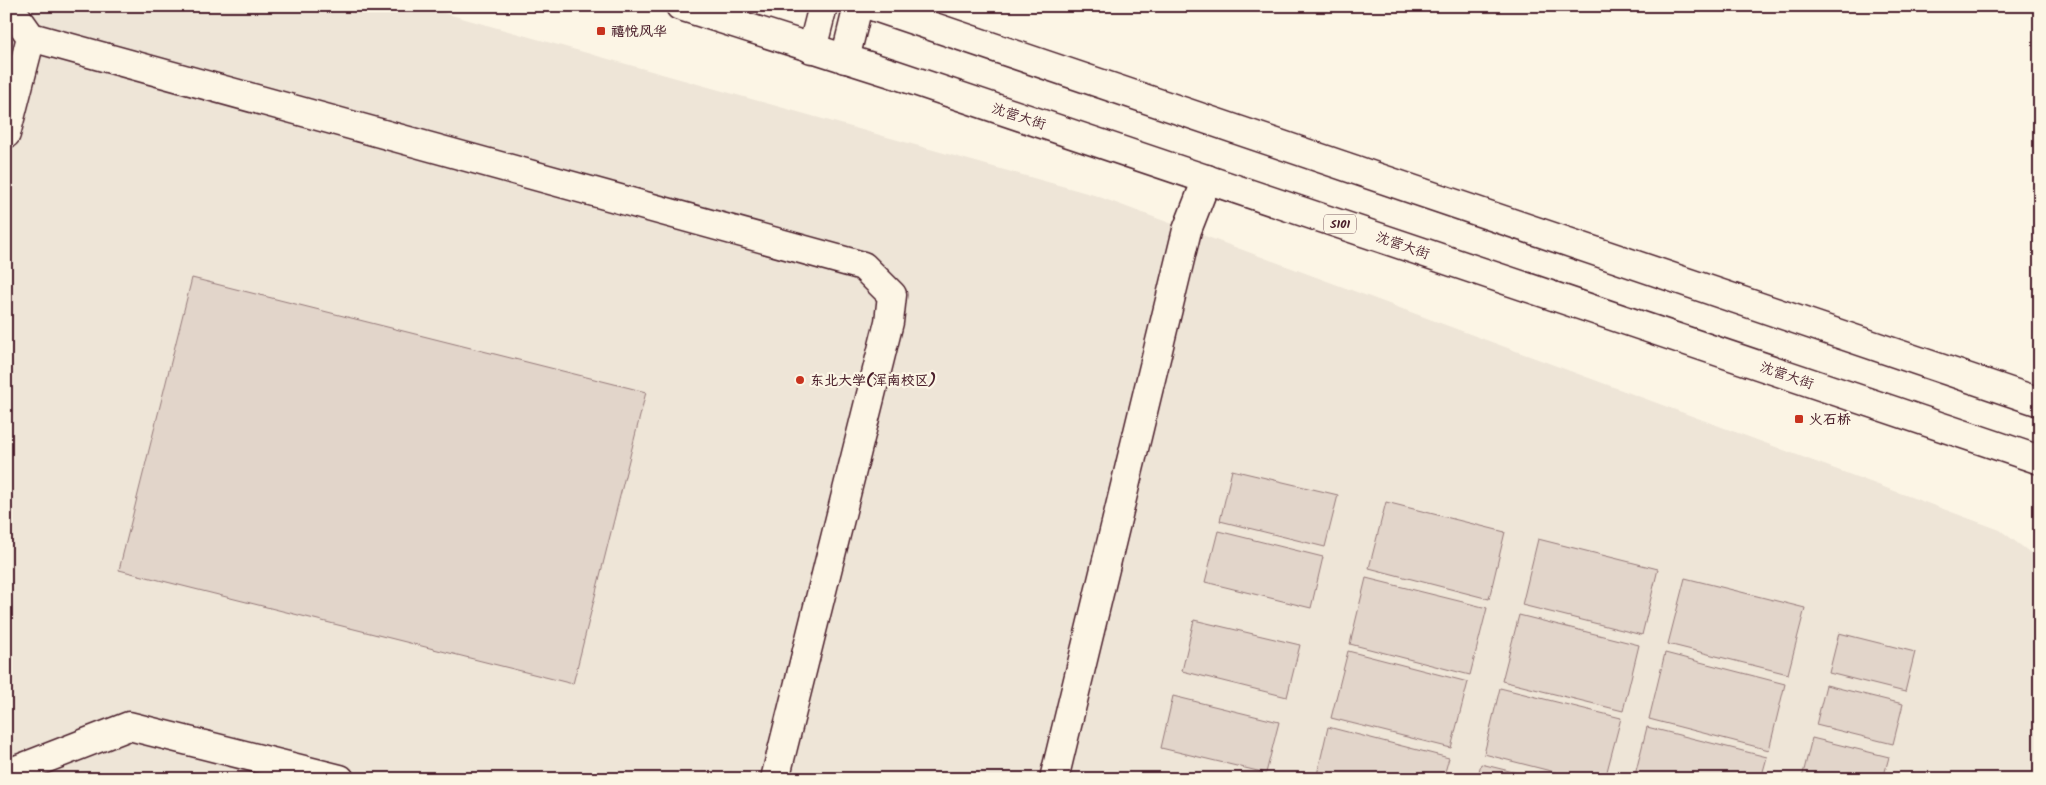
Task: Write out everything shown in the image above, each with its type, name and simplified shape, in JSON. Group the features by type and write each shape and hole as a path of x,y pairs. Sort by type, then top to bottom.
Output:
{"main road":[{"path":"9,6 31,37 863,266 892,295 889,322 776,779"},
{"name":"沈营大街","path":"680,6 1207,179 2040,460"},
{"path":"812,49 824,6"},
{"path":"845,59 858,6"},
{"path":"872,6 2040,402"},
{"path":"6,134 31,37"},
{"path":"1054,779 1187,230 1207,179"},
{"path":"1995,387 2040,394"},
{"path":"1999,447 2040,469"},
{"path":"6,774 129,726 340,779"}],"shaded area":[{"name":"东北大学(浑南校区)","path":"6,6 419,6 1094,195 2000,530 2040,560 2040,779 6,779"},
{"path":"192,278 646,392 573,684 119,570"},
{"path":"1232,470 1338,495 1325,547 1220,521"},
{"path":"1386,502 1505,532 1489,599 1369,568"},
{"path":"1218,531 1323,557 1311,608 1205,582"},
{"path":"1538,539 1658,569 1642,635 1522,605"},
{"path":"1366,578 1487,608 1470,675 1350,644"},
{"path":"1685,578 1805,608 1788,674 1668,644"},
{"path":"1519,615 1639,645 1623,711 1502,681"},
{"path":"1194,620 1300,645 1287,697 1182,671"},
{"path":"1839,633 1915,652 1905,692 1829,673"},
{"path":"1348,651 1468,682 1451,748 1331,718"},
{"path":"1665,653 1785,684 1769,750 1649,719"},
{"path":"1826,685 1903,704 1893,744 1816,725"},
{"path":"1500,688 1621,718 1605,779 1582,779 1484,754"},
{"path":"1173,696 1279,722 1266,773 1161,748"},
{"path":"1328,727 1449,758 1443,779 1316,779"},
{"path":"1647,727 1767,757 1761,779 1634,779"},
{"path":"1812,738 1889,757 1883,779 1802,778"},
{"path":"1481,764 1542,779 1477,779"}],"place":[{"name":"禧悦风华","path":"601,31"},
{"name":"东北大学(浑南校区)","path":"800,380"},
{"name":"火石桥","path":"1799,419"}]}
